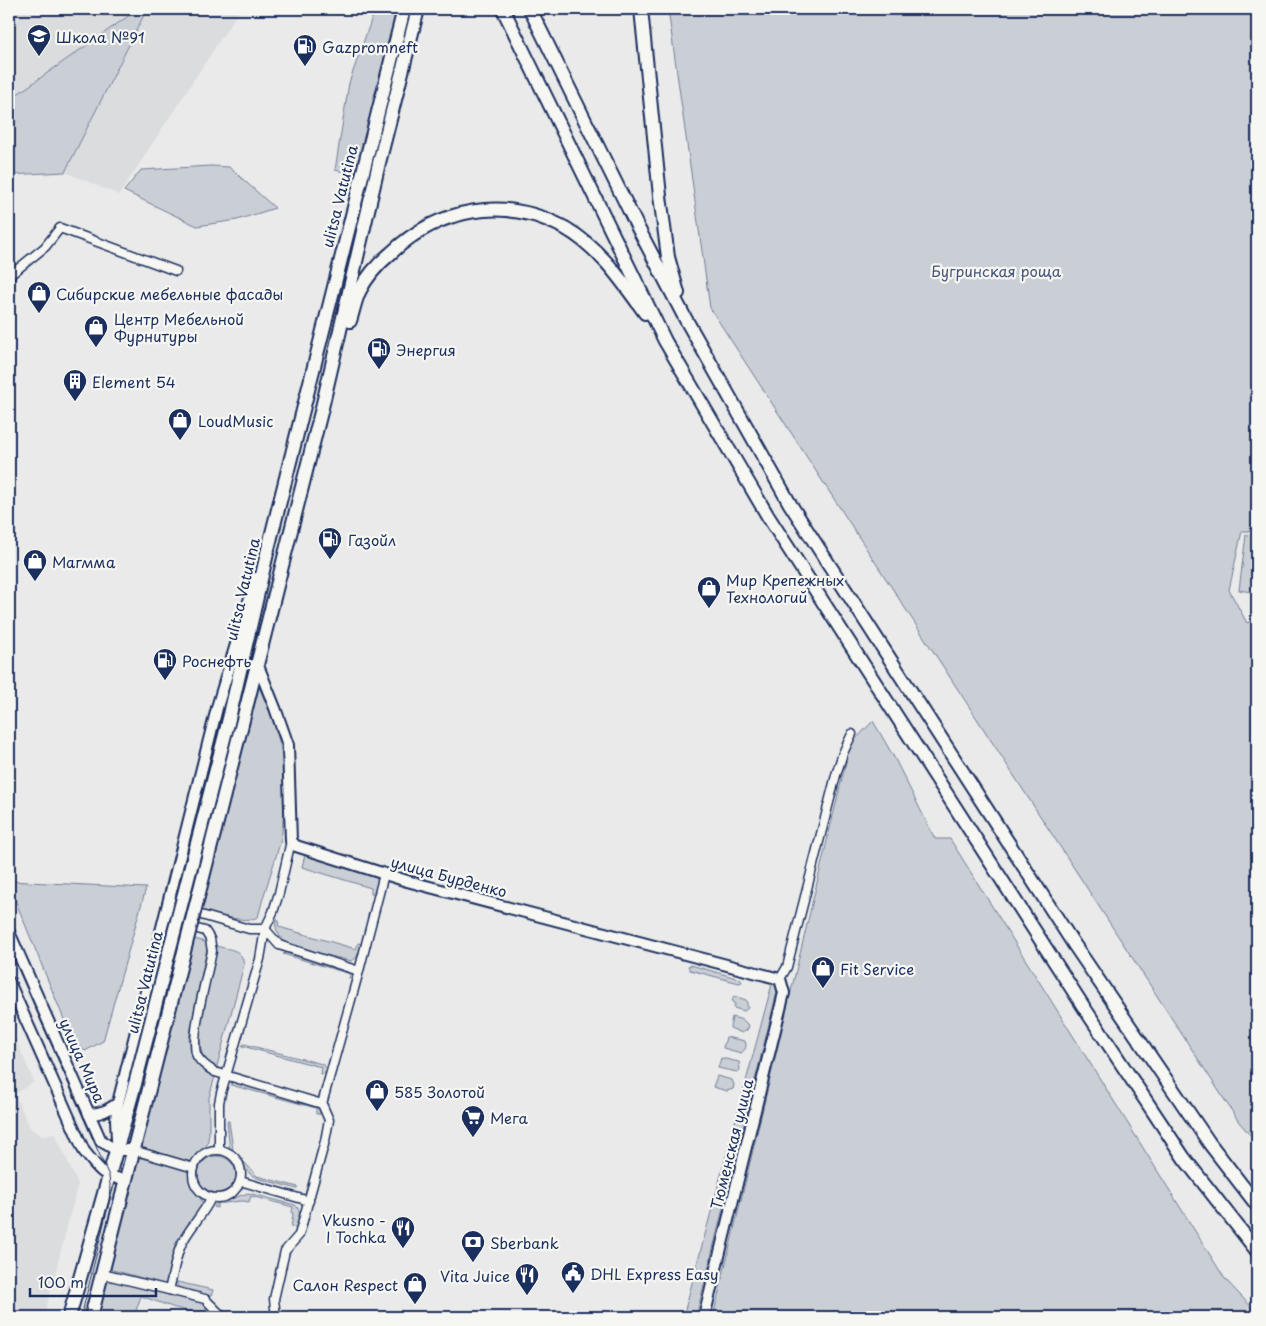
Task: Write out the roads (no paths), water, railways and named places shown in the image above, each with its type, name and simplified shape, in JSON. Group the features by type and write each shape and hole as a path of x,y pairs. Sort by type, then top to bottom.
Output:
{"main road":[{"name":"ulitsa Vatutina","path":"109,1176 135,1084 228,723 268,549 404,9"},
{"name":"ulitsa Vatutina","path":"133,1150 321,412 418,9"},
{"path":"503,9 666,341 769,518 1084,1010 1184,1158 1257,1251"},
{"path":"530,9 637,226 685,318 790,504 1073,944 1210,1144 1257,1205"},
{"path":"641,9 668,257 685,318"},
{"path":"332,364 350,322 360,291 379,264 403,241 430,225 454,215 474,211 507,210 530,214 565,228 590,246 614,269 666,341"},
{"path":"91,1317 133,1150"},
{"path":"69,1317 109,1176"}],"street":[{"path":"9,276 45,247 60,228 176,271"},
{"path":"194,1168 116,1146 116,1119 118,1103 163,920 234,649 255,580 268,549"},
{"path":"219,1150 219,1103 260,959 265,929 275,906 291,841 288,746 276,708 257,663"},
{"path":"780,979 786,967 836,775 852,734"},
{"name":"улица Бурденко","path":"291,841 296,846 384,874 780,979"},
{"path":"276,1317 274,1298 284,1251 299,1235 325,1141 329,1120 322,1104 360,971 384,874"},
{"path":"167,905 249,929 265,929 279,945 360,971"},
{"path":"163,920 205,931 210,939 212,951 194,1039 197,1056 207,1068 322,1104"},
{"name":"улица Мира","path":"9,932 101,1141 116,1146"},
{"name":"Тюменская улица","path":"704,1317 784,993 780,979"},
{"path":"9,982 84,1151 103,1174 125,1180"},
{"path":"89,1114 106,1112 118,1103"},
{"path":"219,1150 226,1152 237,1161 241,1174 240,1181 232,1193 218,1198 211,1198 198,1190 193,1176 194,1168 196,1162 206,1153 219,1150"},
{"path":"240,1181 308,1200"},
{"path":"169,1290 176,1257 182,1243 211,1198"},
{"path":"102,1274 205,1299 222,1317"}],"tram line":[{"path":"9,948 109,1176 109,1203 81,1317"}],"place":[{"name":"Школа №91","path":"39,57"},
{"name":"Gazpromneft","path":"305,67"},
{"name":"Сибирские мебельные фасады","path":"39,314"},
{"name":"Центр Мебельной Фурнитуры","path":"96,348"},
{"name":"Энергия","path":"379,370"},
{"name":"Element 54","path":"75,402"},
{"name":"LoudMusic","path":"180,441"},
{"name":"Газойл","path":"330,560"},
{"name":"Магмма","path":"35,582"},
{"name":"Мир Крепежных Технологий","path":"709,609"},
{"name":"Роснефть","path":"165,681"},
{"name":"Fit Service","path":"823,989"},
{"name":"585 Золотой","path":"377,1112"},
{"name":"Мега","path":"473,1138"},
{"name":"Vkusno - I Tochka","path":"403,1249"},
{"name":"Sberbank","path":"473,1263"},
{"name":"DHL Express Easy","path":"573,1294"},
{"name":"Vita Juice","path":"527,1296"},
{"name":"Салон Respect","path":"415,1305"}],"park label":[{"name":"Бугринская роща","path":"996,270"}]}
